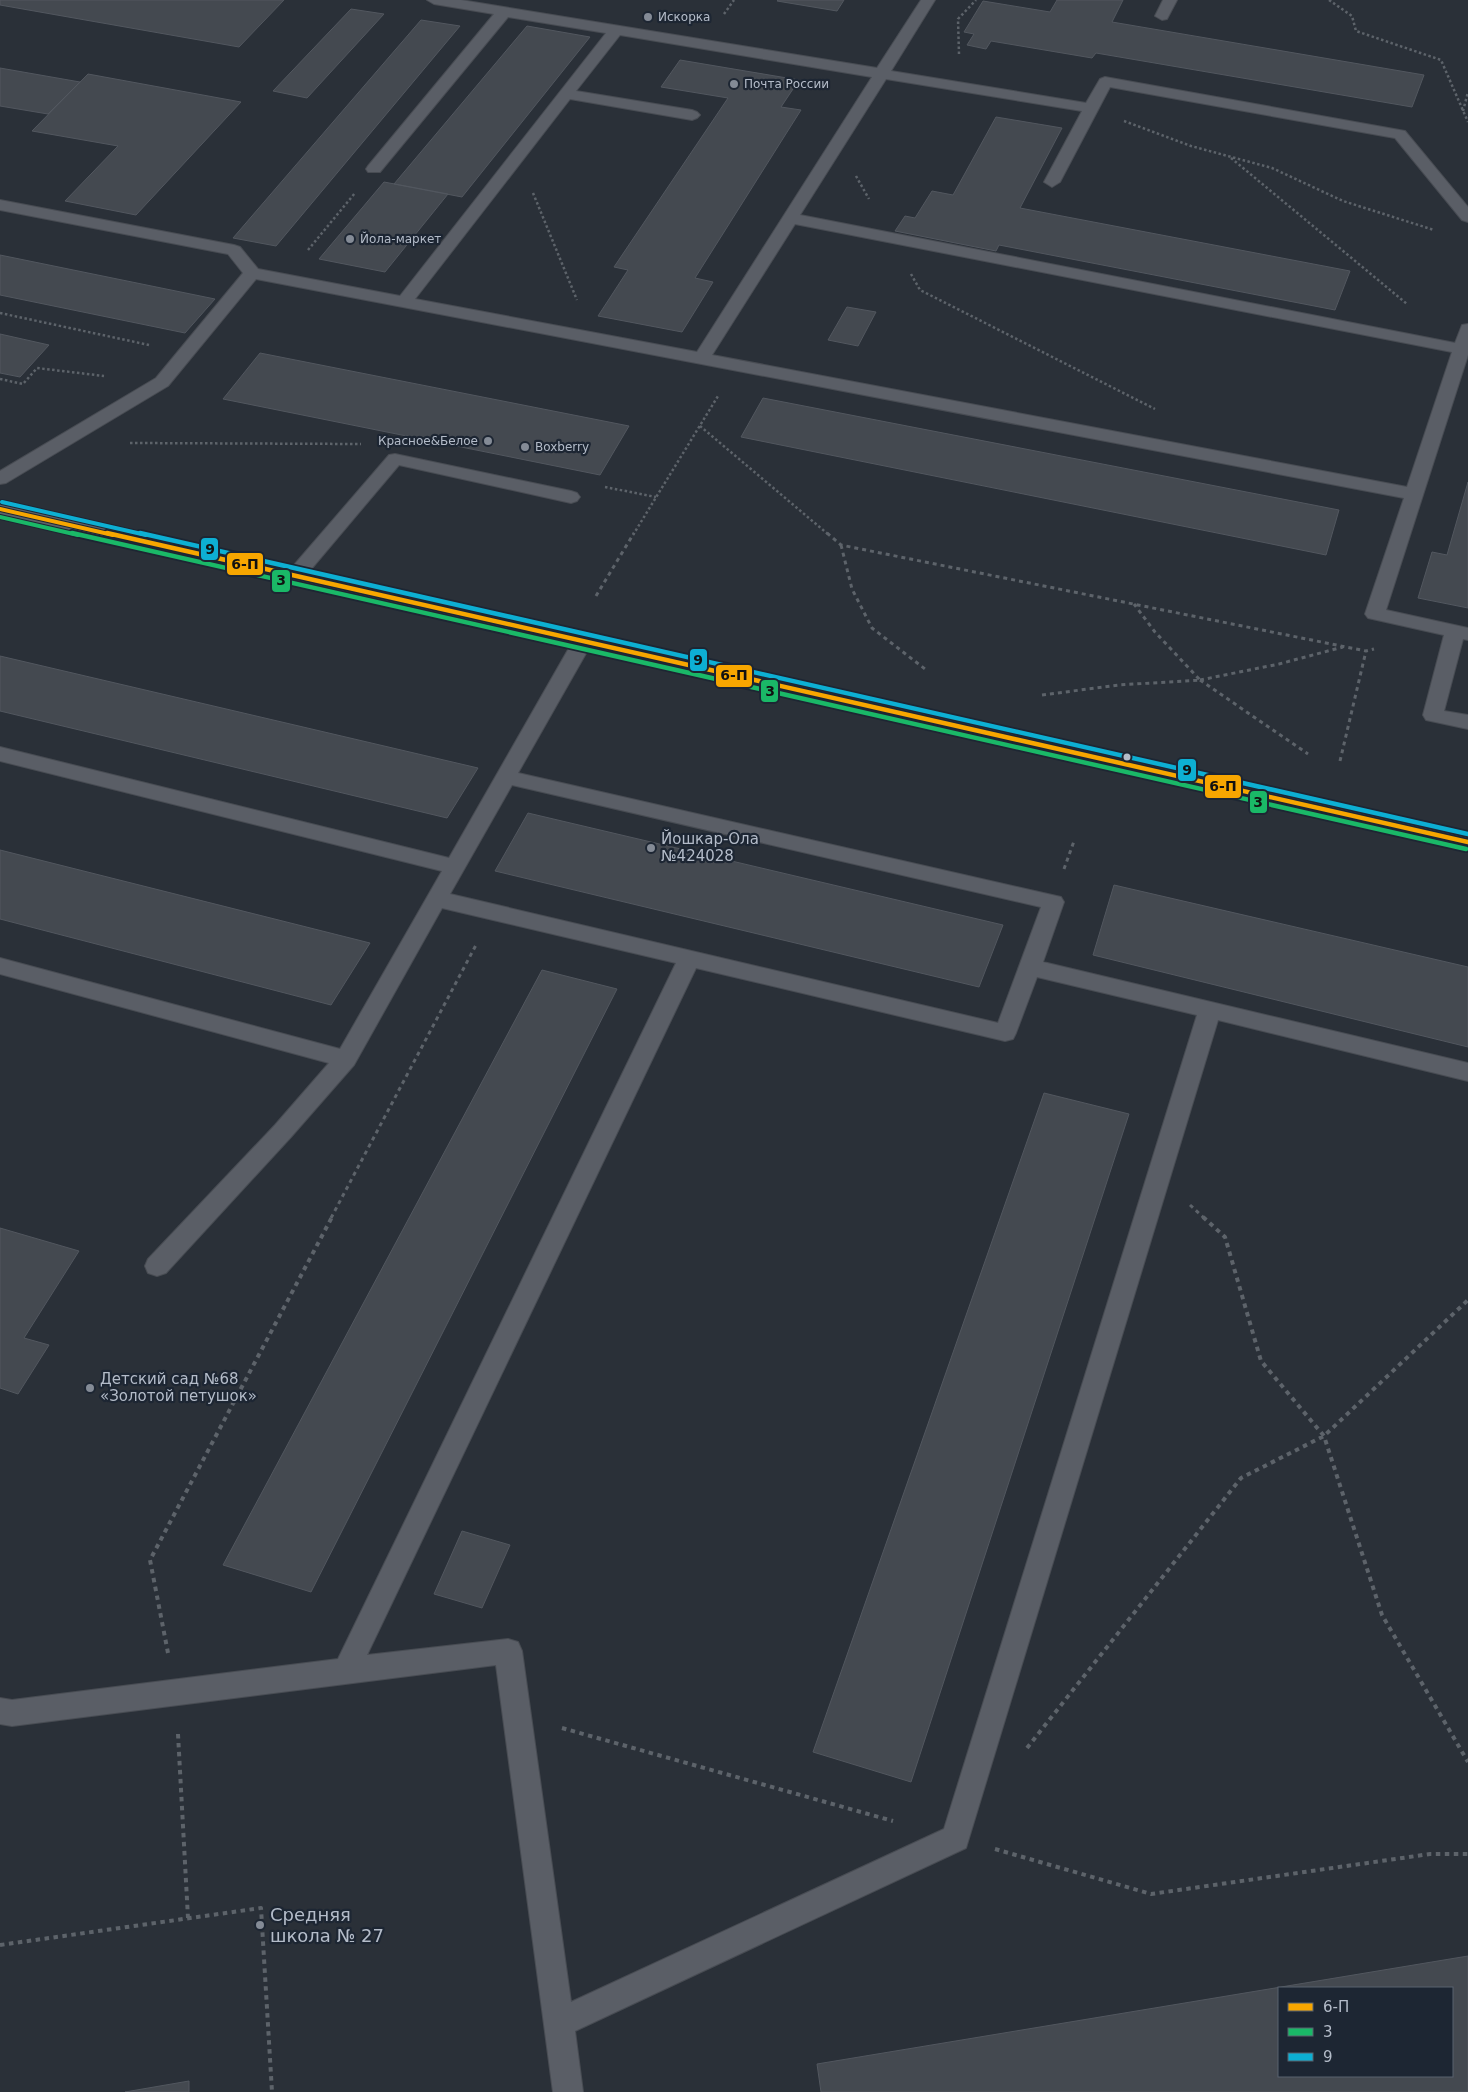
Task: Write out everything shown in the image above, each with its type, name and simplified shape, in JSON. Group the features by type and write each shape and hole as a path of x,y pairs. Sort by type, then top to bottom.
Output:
{"main road":[{"path":"0,509 1468,842"}],"lane":[{"path":"434,0 1091,108"},
{"path":"702,358 928,0"},
{"path":"1162,16 1170,0"},
{"path":"374,169 504,12"},
{"path":"404,302 616,30"},
{"path":"1052,182 1105,82 1400,134 1468,217"},
{"path":"566,94 692,115"},
{"path":"0,205 234,250 252,273 1414,494"},
{"path":"791,218 1461,349"},
{"path":"0,479 162,382 252,273"},
{"path":"1468,329 1375,614 1462,632 1432,715 1468,722"},
{"path":"295,576 395,459 572,497"},
{"path":"157,1266 283,1131 346,1058 583,642"},
{"path":"0,754 455,867"},
{"path":"437,899 1005,1033 1052,902 506,777"},
{"path":"346,1670 689,958"},
{"path":"0,966 346,1058"},
{"path":"1030,967 1468,1072"},
{"path":"558,2023 956,1838 1210,1010"},
{"path":"0,1711 12,1713 508,1651 568,2092"}],"path":[{"path":"959,58 958,19 976,0"},
{"path":"1329,0 1352,16 1356,31 1441,60 1468,122"},
{"path":"1463,111 1468,92"},
{"path":"1091,108 1191,146 1272,168 1343,201 1441,232"},
{"path":"838,143 920,290 1160,412"},
{"path":"517,156 593,338"},
{"path":"1228,156 1409,306"},
{"path":"284,279 357,190"},
{"path":"0,313 186,353"},
{"path":"596,596 737,365"},
{"path":"0,379 22,384 37,368 162,382"},
{"path":"700,426 841,545 1344,647 1366,651 1375,649"},
{"path":"841,545 852,589 872,628 925,669"},
{"path":"1133,604 1155,632 1200,680 1308,754"},
{"path":"1340,761 1375,614"},
{"path":"1042,695 1119,685 1200,680 1279,664 1344,647"},
{"path":"188,1918 175,1692 150,1560 494,912"},
{"path":"1159,1175 1225,1237 1261,1361 1324,1436 1382,1615 1468,1762"},
{"path":"1024,1752 1241,1478 1324,1436 1468,1300"},
{"path":"517,1716 1151,1894 1430,1854 1468,1854"},
{"path":"0,1945 261,1908 272,2092"}],"building":[{"path":"0,0 284,0 239,47 0,5"},
{"path":"778,0 844,0 837,11"},
{"path":"1057,0 1123,0 1112,22 1424,75 1412,107 1096,53 1092,58 991,41 986,49 967,45 974,34 964,32 983,1 1050,12"},
{"path":"351,9 384,14 307,98 273,91"},
{"path":"421,20 460,26 276,246 233,238"},
{"path":"527,26 590,37 462,197 394,184"},
{"path":"680,60 799,80 781,107 801,110 695,278 713,282 682,332 598,316 628,270 614,267 728,98 661,87"},
{"path":"0,68 80,82 48,114 0,106"},
{"path":"88,74 241,102 136,215 65,201 118,146 32,131"},
{"path":"996,117 1062,128 1020,208 1350,271 1335,310 999,245 996,251 895,231 905,216 915,218 932,191 953,195"},
{"path":"384,182 448,194 385,272 319,259"},
{"path":"0,255 215,299 185,333 0,295"},
{"path":"847,307 876,312 858,346 828,340"},
{"path":"0,334 49,345 20,377 0,373"},
{"path":"260,353 629,426 600,475 223,399"},
{"path":"763,398 1339,510 1326,555 741,437"},
{"path":"1468,482 1468,608 1418,598 1432,552 1447,555"},
{"path":"0,656 478,768 447,818 0,711"},
{"path":"528,813 1003,925 979,987 495,871"},
{"path":"0,850 370,943 331,1005 0,919"},
{"path":"1114,885 1468,967 1468,1047 1093,955"},
{"path":"542,970 617,989 311,1592 223,1565"},
{"path":"1044,1093 1129,1114 911,1782 813,1752"},
{"path":"0,1228 79,1251 24,1338 49,1345 18,1394 0,1388"},
{"path":"462,1531 510,1545 482,1608 434,1594"},
{"path":"1468,1956 1468,2092 821,2092 817,2064 1278,1988 1278,2077 1453,2077 1453,1987 1281,1987"},
{"path":"189,2081 189,2092 125,2092"}],"transit line":[{"name":"9","path":"2,502 1468,834"},
{"name":"6-П","path":"0,509 1468,842"},
{"name":"3","path":"0,517 1466,849"}],"place":[{"name":"Искорка","path":"648,17"},
{"name":"Почта России","path":"734,84"},
{"name":"Йола-маркет","path":"350,239"},
{"name":"Красное&Белое","path":"488,441"},
{"name":"Boxberry","path":"525,447"},
{"name":"Йошкар-Ола №424028","path":"651,848"},
{"name":"Детский сад №68 «Золотой петушок»","path":"90,1388"},
{"name":"Средняя школа № 27","path":"260,1925"}]}
